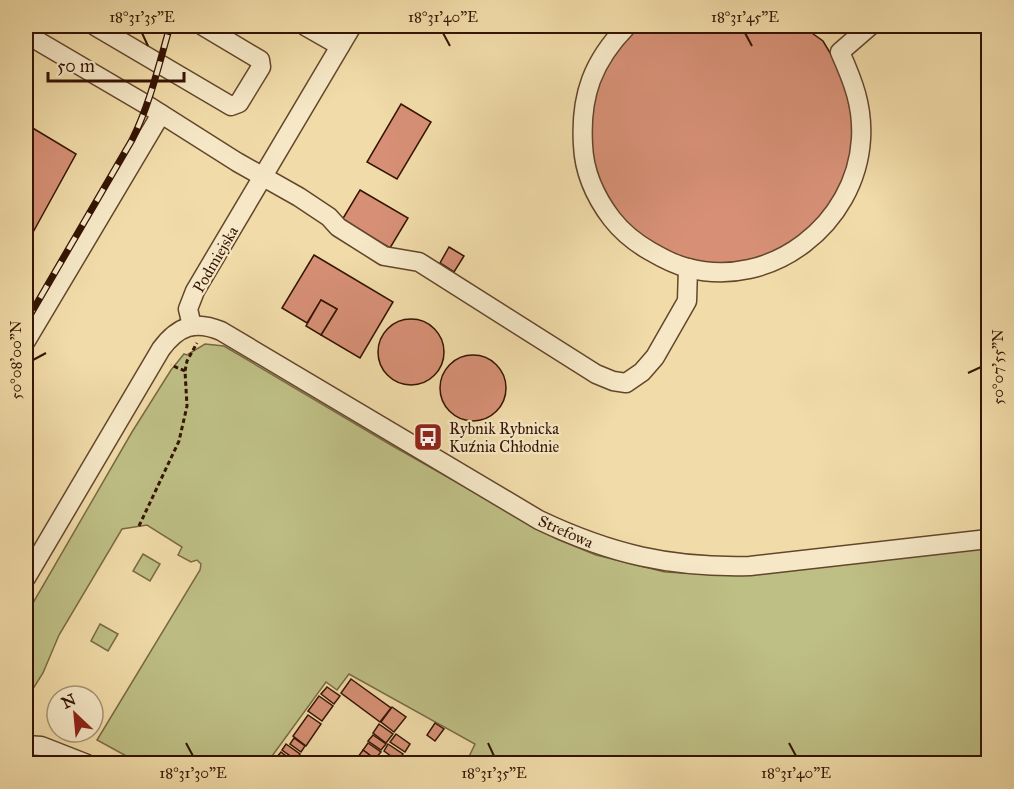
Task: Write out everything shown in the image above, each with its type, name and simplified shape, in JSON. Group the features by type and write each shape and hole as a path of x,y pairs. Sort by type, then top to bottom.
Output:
{"street":[{"path":"95,26 231,106 239,103 261,67 260,60 203,26"},
{"path":"305,26 340,46"},
{"name":"Podmiejska","path":"199,326 188,309 195,291 352,26"},
{"path":"627,26 609,47 595,70 585,97 582,127 583,152 591,182 602,206 619,228 638,244 662,258 688,268 715,272 742,270 769,262 793,251 816,234 833,215 848,192 857,166 861,139 861,110 855,85 840,52 870,26"},
{"path":"26,34 298,196 329,217 338,227 384,256 419,262 596,374 613,381 626,382 642,372 655,357 687,301 688,268"},
{"path":"28,333 161,114"},
{"path":"26,578 165,343 183,329 199,326"},
{"name":"Strefowa","path":"199,326 221,332 539,520 584,540 626,553 687,564 750,566 988,539"},
{"path":"26,745 41,746 87,764"}],"path":[{"path":"139,526 179,441 187,406 185,371 199,326"},
{"path":"155,359 185,371"}],"green space":[{"path":"205,344 224,346 391,445 557,539 596,555 665,572 719,575 988,548 988,763 466,763 475,744 349,674 337,690 326,682 267,763 139,763 104,744 105,727 200,570 201,564 197,560 191,562 178,555 182,547 147,525 122,529 59,635 43,673 26,700 26,615 132,432 171,370 184,354 187,355"},
{"path":"143,554 160,564 150,581 133,571"},
{"path":"100,624 118,634 108,651 91,641"}],"building":[{"path":"643,26 802,26 823,41 850,86 859,138 846,190 815,233 770,260 717,269 665,256 622,225 595,180 587,128 599,76 630,33"},
{"path":"401,104 431,122 397,179 367,162"},
{"path":"26,124 76,154 26,245"},
{"path":"360,190 408,218 390,248 342,220"},
{"path":"449,247 464,256 454,272 440,263"},
{"path":"314,255 393,302 360,358 321,335 337,309 321,300 307,323 282,308"},
{"path":"321,300 337,309 321,335 306,326"},
{"path":"411,319 424,322 434,329 441,339 444,352 441,365 434,375 424,382 411,385 398,382 388,375 381,365 378,352 381,339 388,329 398,322"},
{"path":"473,355 486,358 496,365 503,375 506,388 503,401 496,411 486,418 473,421 460,418 450,411 443,401 440,388 443,375 450,365 460,358"},
{"path":"351,679 391,708 380,722 341,693"},
{"path":"327,687 340,696 334,704 321,694"},
{"path":"319,696 333,706 322,721 308,711"},
{"path":"392,707 406,717 394,732 381,722"},
{"path":"308,715 321,724 306,746 293,736"},
{"path":"435,723 444,729 435,741 427,735"},
{"path":"379,724 393,734 386,743 373,733"},
{"path":"396,734 410,744 405,752 390,742"},
{"path":"373,735 386,744 381,750 368,741"},
{"path":"294,738 305,746 301,752 290,744"},
{"path":"368,743 381,752 375,759 363,750"},
{"path":"286,744 300,754 296,760 282,750"},
{"path":"388,744 403,754 398,761 384,751"},
{"path":"363,750 375,759 372,764 367,764 358,757"},
{"path":"281,752 294,762 293,764 283,764 276,758"}],"railway":[{"path":"26,322 132,140 149,98 170,26"}],"place":[{"name":"Rybnik Rybnicka Kuźnia Chłodnie","path":"428,437"}]}
